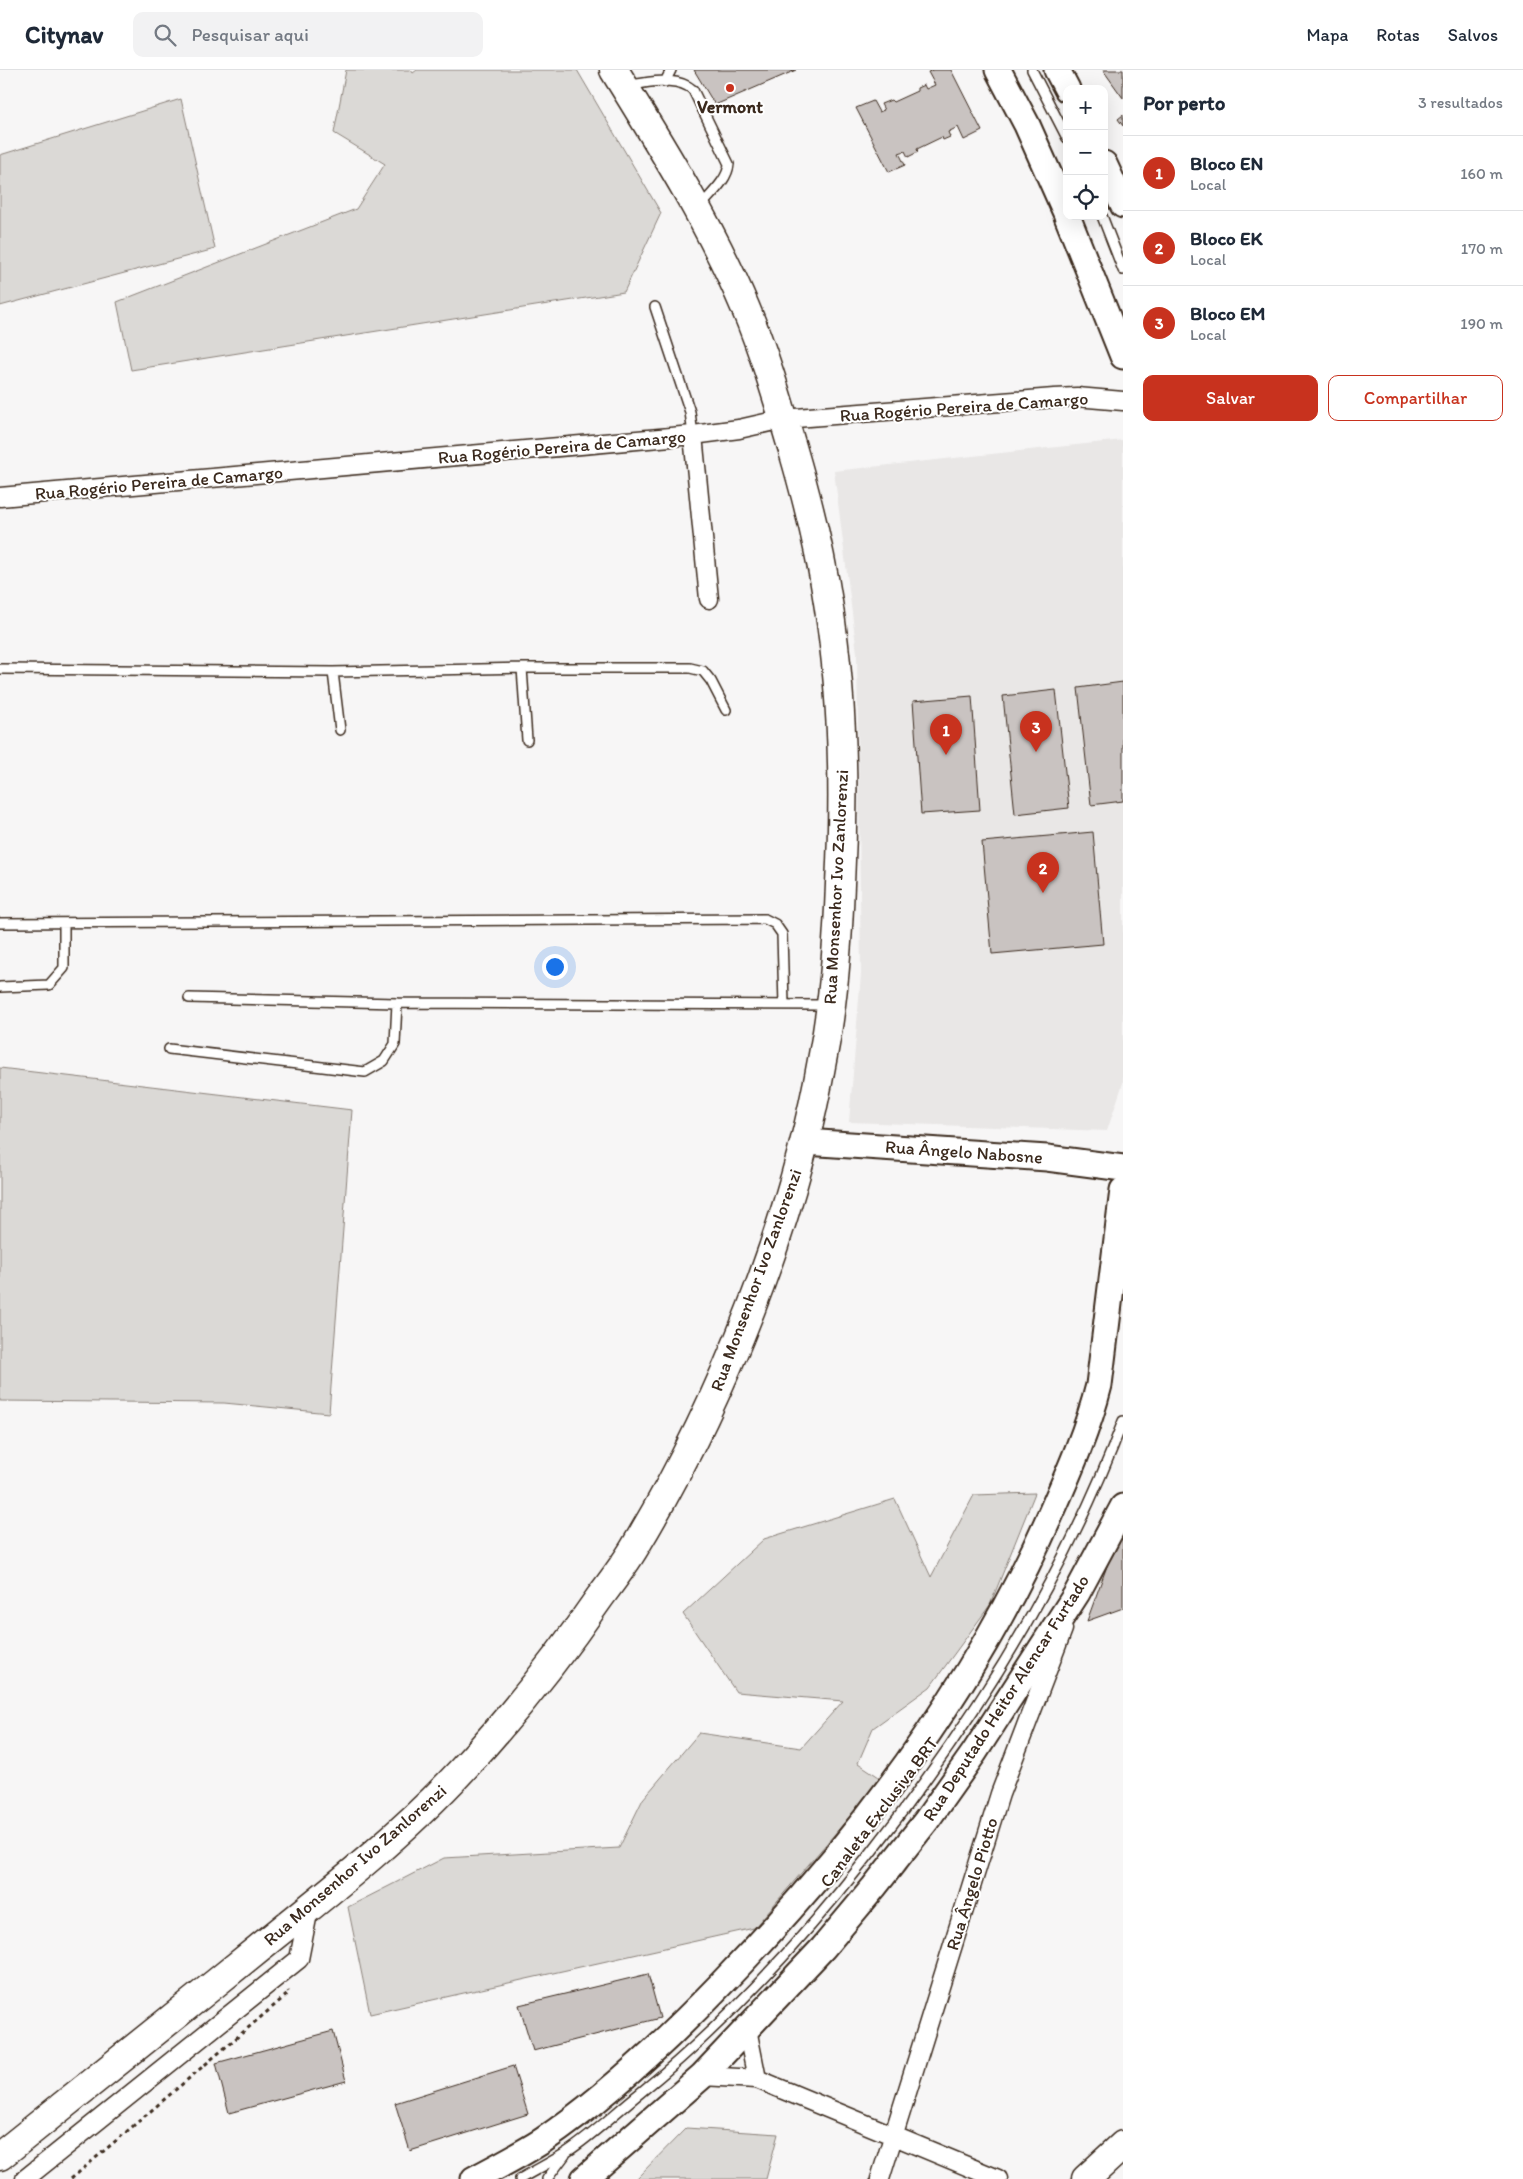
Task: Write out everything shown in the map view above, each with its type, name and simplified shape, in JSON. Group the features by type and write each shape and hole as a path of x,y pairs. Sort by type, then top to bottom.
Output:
{"main road":[{"name":"Rua Monsenhor Ivo Zanlorenzi","path":"0,2156 309,1908 390,1840 460,1772 552,1664 633,1551 676,1474 712,1402 750,1309 777,1234 805,1142 824,1055 831,1005 837,953 843,824 840,709 834,638 820,557 808,504 784,419 745,307 696,211 619,78"},
{"path":"1086,2179 1123,2145"}],"street":[{"path":"998,70 1026,125 1063,207"},
{"path":"1057,70 1065,85"},
{"path":"1108,171 1121,193"},
{"path":"1069,220 1123,356"},
{"name":"Rua Rogério Pereira de Camargo","path":"0,497 693,435 739,429 784,419 1054,398 1077,397 1123,401"},
{"path":"693,435 709,599"},
{"name":"Rua Ângelo Nabosne","path":"805,1142 1056,1158 1123,1168"},
{"path":"474,2179 541,2141 566,2123 652,2051 692,2014 780,1921 828,1864 874,1806 936,1720 1004,1611 1044,1530 1086,1431 1098,1385 1123,1190"},
{"name":"Rua Deputado Heitor Alencar Furtado","path":"584,2179 702,2076 823,1948 874,1887 926,1821 974,1753 1077,1593 1123,1507"},
{"name":"Rua Ângelo Piotto","path":"880,2179 1000,1794 1077,1593"},
{"path":"25,2179 299,1959 309,1908"},
{"path":"747,2029 757,2079"},
{"path":"702,2076 757,2079 998,2179"}],"lane":[{"path":"665,82 671,70"},
{"path":"1032,70 1063,130"},
{"path":"619,78 685,83 692,90 730,164 729,170 721,182 696,211"},
{"path":"1104,220 1123,270"},
{"path":"655,307 690,412 693,435"},
{"path":"522,668 527,740"},
{"path":"0,669 333,672 522,668 690,668 703,671 711,681 726,710"},
{"path":"333,672 340,730"},
{"path":"0,923 765,919 775,924 782,934 784,1005"},
{"path":"0,987 49,985 64,968 64,923"},
{"path":"189,998 397,1003 831,1005"},
{"path":"169,1050 365,1072 384,1061 395,1044 397,1003"},
{"name":"Canaleta Exclusiva BRT","path":"520,2179 568,2151 669,2069 729,2015 785,1956 841,1891 899,1817 988,1688 1033,1613 1087,1508 1123,1421"},
{"name":"Canaleta Exclusiva BRT","path":"547,2179 568,2151"}],"path":[{"path":"71,2179 289,1993 276,1978"}],"shaded area":[{"path":"346,70 411,70 413,73 417,70 577,70 661,213 624,292 131,370 117,302 356,209 385,164 334,133"},
{"path":"181,99 215,249 0,306 0,155"},
{"path":"1123,440 1123,1083 1107,1131 849,1122 861,974 857,653 834,471"},
{"path":"0,1068 352,1110 329,1413 224,1403 0,1401"},
{"path":"1035,1493 990,1605 930,1687 873,1728 858,1763 882,1779 754,1928 370,2014 348,1907 444,1858 619,1848 643,1799 699,1733 801,1748 843,1701 736,1692 683,1614 764,1539 895,1499 931,1577 974,1495"},
{"path":"686,2128 778,2134 766,2179 636,2179"}],"building":[{"name":"Vermont","path":"694,70 796,70 715,105"},
{"path":"951,70 982,131 964,140 958,127 948,132 950,137 943,140 942,137 917,149 918,152 908,157 905,151 899,153 905,165 889,172 856,108 873,101 879,112 884,110 881,104 891,100 893,102 917,91 917,88 924,85 926,89 935,85 928,72"},
{"path":"1103,70 1123,70 1123,98"},
{"path":"1123,115 1123,126 1118,119"},
{"path":"1123,682 1123,801 1091,805 1078,688"},
{"path":"1056,690 1069,808 1015,814 1003,696"},
{"path":"972,696 980,810 921,814 913,701"},
{"path":"1093,832 1103,944 992,954 982,842"},
{"path":"1123,1522 1123,1608 1087,1621"},
{"path":"648,1974 660,2018 533,2051 519,2005"},
{"path":"333,2031 346,2081 229,2113 216,2063"},
{"path":"513,2066 528,2114 410,2151 395,2103"}],"place":[{"name":"Vermont","path":"730,88"},
{"name":"Bloco EM","path":"1036,752"},
{"name":"Bloco EN","path":"946,755"},
{"name":"Bloco EK","path":"1043,893"}]}
